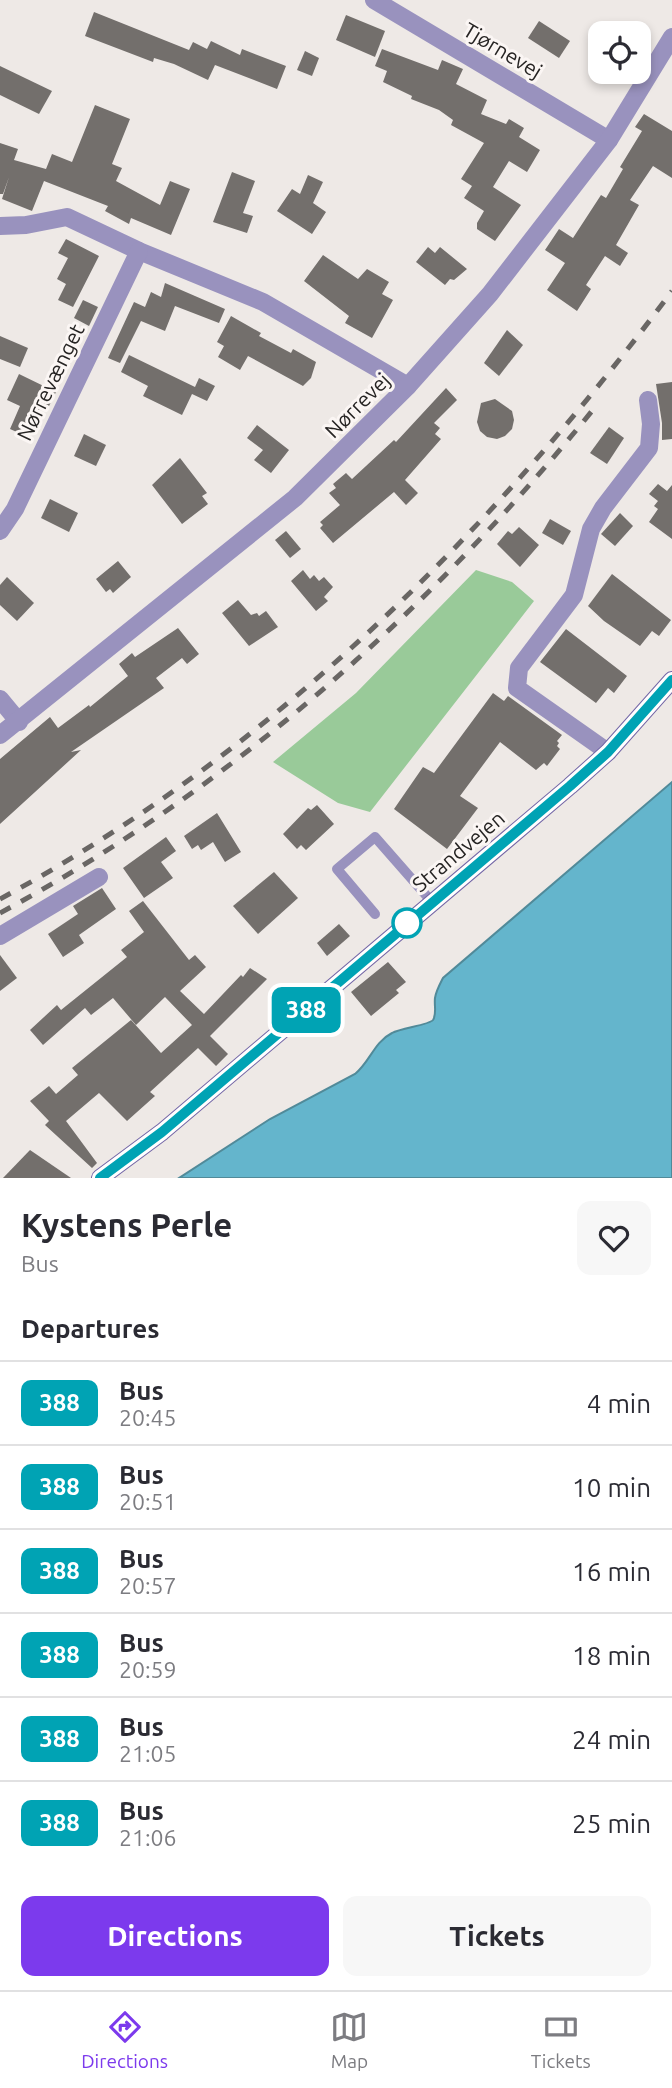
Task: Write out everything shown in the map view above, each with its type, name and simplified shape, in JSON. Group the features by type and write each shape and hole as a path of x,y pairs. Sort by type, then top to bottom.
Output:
{"main road":[{"name":"Strandvejen","path":"100,1178 162,1132 608,752 672,680"}],"street":[{"name":"Tjørnevej","path":"374,0 608,140"},
{"name":"Nørrevej","path":"0,734 19,722 295,498 408,386 490,294 608,140 672,37"},
{"path":"0,226 26,225 67,217 139,251 264,302 408,386"},
{"name":"Nørrevænget","path":"0,531 15,509 139,251"},
{"path":"608,752 517,688 519,668 574,595 592,529 603,508 649,448 651,424 648,400"},
{"path":"0,699 19,722"},
{"path":"0,936 99,877"}],"lane":[{"path":"375,914 337,869 375,837 432,902"}],"green space":[{"path":"476,570 512,582 534,601 370,812 338,803 273,762 356,693"}],"water":[{"path":"672,782 672,1178 179,1178 270,1119 355,1074 381,1042 392,1033 433,1020 436,995 443,978"}],"building":[{"path":"94,12 189,50 193,42 207,49 211,41 240,55 242,49 286,66 277,89 215,65 208,80 174,64 154,58 153,62 85,36"},
{"path":"346,15 385,31 375,57 336,40"},
{"path":"539,21 570,41 559,58 528,38"},
{"path":"382,49 438,70 442,60 463,69 456,84 487,100 481,114 506,124 509,119 524,128 519,137 540,150 527,172 509,161 493,187 521,205 495,241 477,229 477,223 484,211 464,198 472,186 461,179 484,143 451,125 453,120 439,110 411,99 412,96 383,82 387,71 375,66"},
{"path":"305,51 319,58 312,76 297,70"},
{"path":"0,66 52,91 39,114 0,95"},
{"path":"95,105 130,119 112,164 122,168 116,181 160,205 170,181 190,189 171,235 131,218 129,224 105,211 108,206 44,181 32,211 2,199 9,177 3,194 0,194 0,143 18,149 14,160 46,169 52,154 72,162"},
{"path":"644,114 672,131 672,178 653,166 630,200 639,205 616,245 628,253 620,266 605,256 586,285 591,289 577,311 547,290 565,263 545,250 559,229 573,238 601,195 606,198 623,169 620,167 642,131 635,127"},
{"path":"232,172 255,181 243,213 253,216 247,233 213,222"},
{"path":"308,175 323,182 313,203 326,212 312,234 277,211 292,189 300,194"},
{"path":"66,239 99,256 73,307 58,300 66,284 57,279 68,258 58,253"},
{"path":"428,247 435,253 440,247 467,269 445,285 416,262"},
{"path":"323,255 358,279 367,269 389,282 382,294 393,300 372,338 345,323 349,316 304,281"},
{"path":"165,283 225,309 219,323 175,306 165,331 141,321 120,363 108,358 134,302 145,307 151,292 161,297"},
{"path":"83,300 98,307 89,326 74,318"},
{"path":"231,316 261,333 259,336 291,353 293,349 316,362 311,378 303,386 248,356 240,370 218,357 224,346 217,342"},
{"path":"507,330 523,345 499,376 484,363"},
{"path":"0,336 28,348 20,367 0,359"},
{"path":"129,355 195,387 199,378 215,386 207,401 192,394 182,415 143,396 148,386 121,372"},
{"path":"19,374 56,392 49,406 42,403 28,437 10,429 20,406 7,400"},
{"path":"672,382 672,439 662,440 656,384"},
{"path":"446,388 457,400 434,423 440,428 435,434 441,439 405,480 418,493 406,505 394,492 333,543 320,528 323,525 320,522 340,505 329,493 336,488 333,484 346,473 352,479 394,440 396,442"},
{"path":"495,399 512,411 514,420 512,429 497,439 487,437 480,431 477,422 481,403"},
{"path":"257,425 289,450 271,473 254,460 263,450 247,438"},
{"path":"609,427 624,438 607,464 590,453"},
{"path":"84,434 106,445 96,466 74,456"},
{"path":"180,458 207,493 202,496 208,504 182,524 152,485"},
{"path":"658,484 667,491 672,485 672,539 649,522 658,509 654,506 658,501 649,494"},
{"path":"50,499 78,513 69,532 41,518"},
{"path":"620,513 633,526 615,546 601,534"},
{"path":"550,519 571,531 563,545 542,533"},
{"path":"519,527 539,545 520,567 497,544 508,531 512,534"},
{"path":"286,531 301,549 290,558 275,540"},
{"path":"118,561 131,577 113,593 110,589 106,592 96,579"},
{"path":"303,570 310,579 314,575 319,581 324,577 333,587 324,597 328,601 316,611 291,581"},
{"path":"612,574 671,620 659,636 652,631 640,646 604,621 588,606"},
{"path":"7,577 34,603 17,621 0,605 0,585"},
{"path":"238,600 251,615 257,613 259,616 266,611 278,627 249,646 222,613"},
{"path":"178,628 199,654 187,664 182,658 156,678 164,688 71,752 81,750 0,824 0,759 50,717 58,728 89,705 90,707 128,676 119,664 132,653 135,657"},
{"path":"566,629 627,676 614,693 608,688 596,703 540,662"},
{"path":"493,693 504,701 508,696 562,735 557,741 560,749 547,766 544,763 536,770 500,742 460,796 478,808 447,849 394,809 423,767 434,773"},
{"path":"317,805 334,824 306,850 301,845 297,849 283,834 308,808 311,810"},
{"path":"217,813 241,852 225,862 213,842 201,850 198,845 192,849 184,836"},
{"path":"166,837 176,851 161,862 173,878 144,898 123,868"},
{"path":"274,872 298,898 258,934 233,906"},
{"path":"102,888 116,909 79,935 84,943 63,957 48,934 78,914 73,906"},
{"path":"143,901 189,960 195,955 206,967 180,991 204,1014 250,968 267,979 210,1036 228,1054 216,1066 198,1048 150,1092 155,1096 127,1121 99,1093 66,1121 97,1163 92,1168 45,1125 49,1121 30,1101 49,1086 56,1094 78,1075 72,1068 131,1020 161,1053 192,1025 165,997 136,1025 113,998 91,1015 85,1008 43,1045 30,1030 57,1005 61,1010 127,957 121,950 144,932 129,911"},
{"path":"339,924 350,936 327,956 317,943"},
{"path":"0,955 17,978 0,991"},
{"path":"388,962 406,982 396,990 399,993 371,1016 351,992"},
{"path":"30,1150 71,1178 3,1178"}],"railway":[{"path":"0,899 99,841 193,777 283,707 369,632 451,552 528,468 602,381 672,291"},
{"path":"0,913 84,864 166,811 245,753 321,691 393,626 463,557 592,411"}],"bus line":[{"name":"388","path":"100,1178 162,1132 570,786 608,752 672,680"}]}
